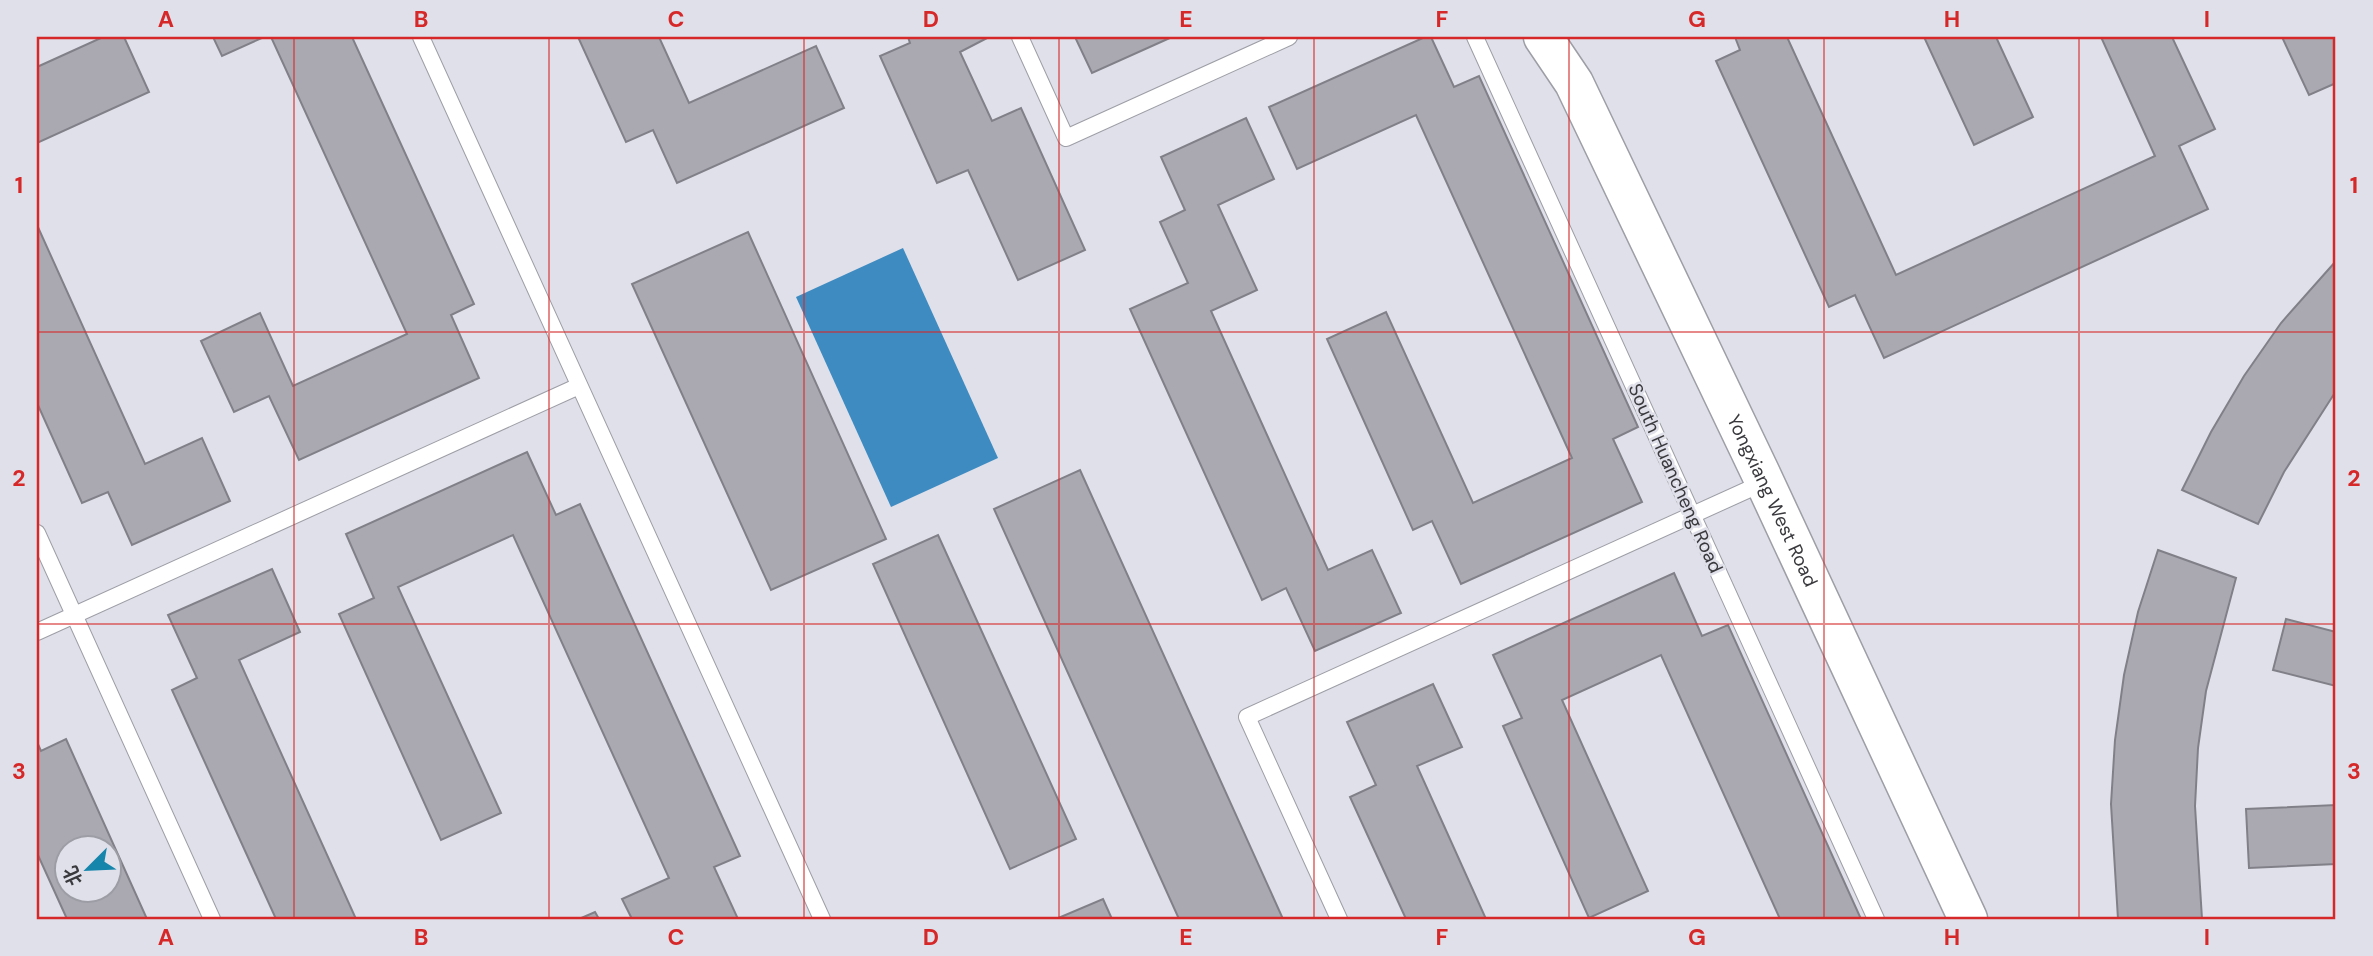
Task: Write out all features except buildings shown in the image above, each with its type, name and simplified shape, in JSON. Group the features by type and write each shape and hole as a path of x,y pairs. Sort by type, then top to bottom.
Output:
{"main road":[{"name":"Yongxiang West Road","path":"1543,37 1574,83 1765,482 1968,919"},
{"name":"Yongxiang West Road","path":"1564,37 1574,83"}],"lane":[{"path":"421,37 822,919"},
{"path":"1020,37 1066,138 1289,37"},
{"name":"South Huancheng Road","path":"1475,37 1877,919"},
{"path":"37,632 579,386"},
{"path":"1339,919 1247,717 1765,482"},
{"path":"37,533 212,919"}],"water":[{"path":"903,248 998,458 891,507 796,297"}]}
